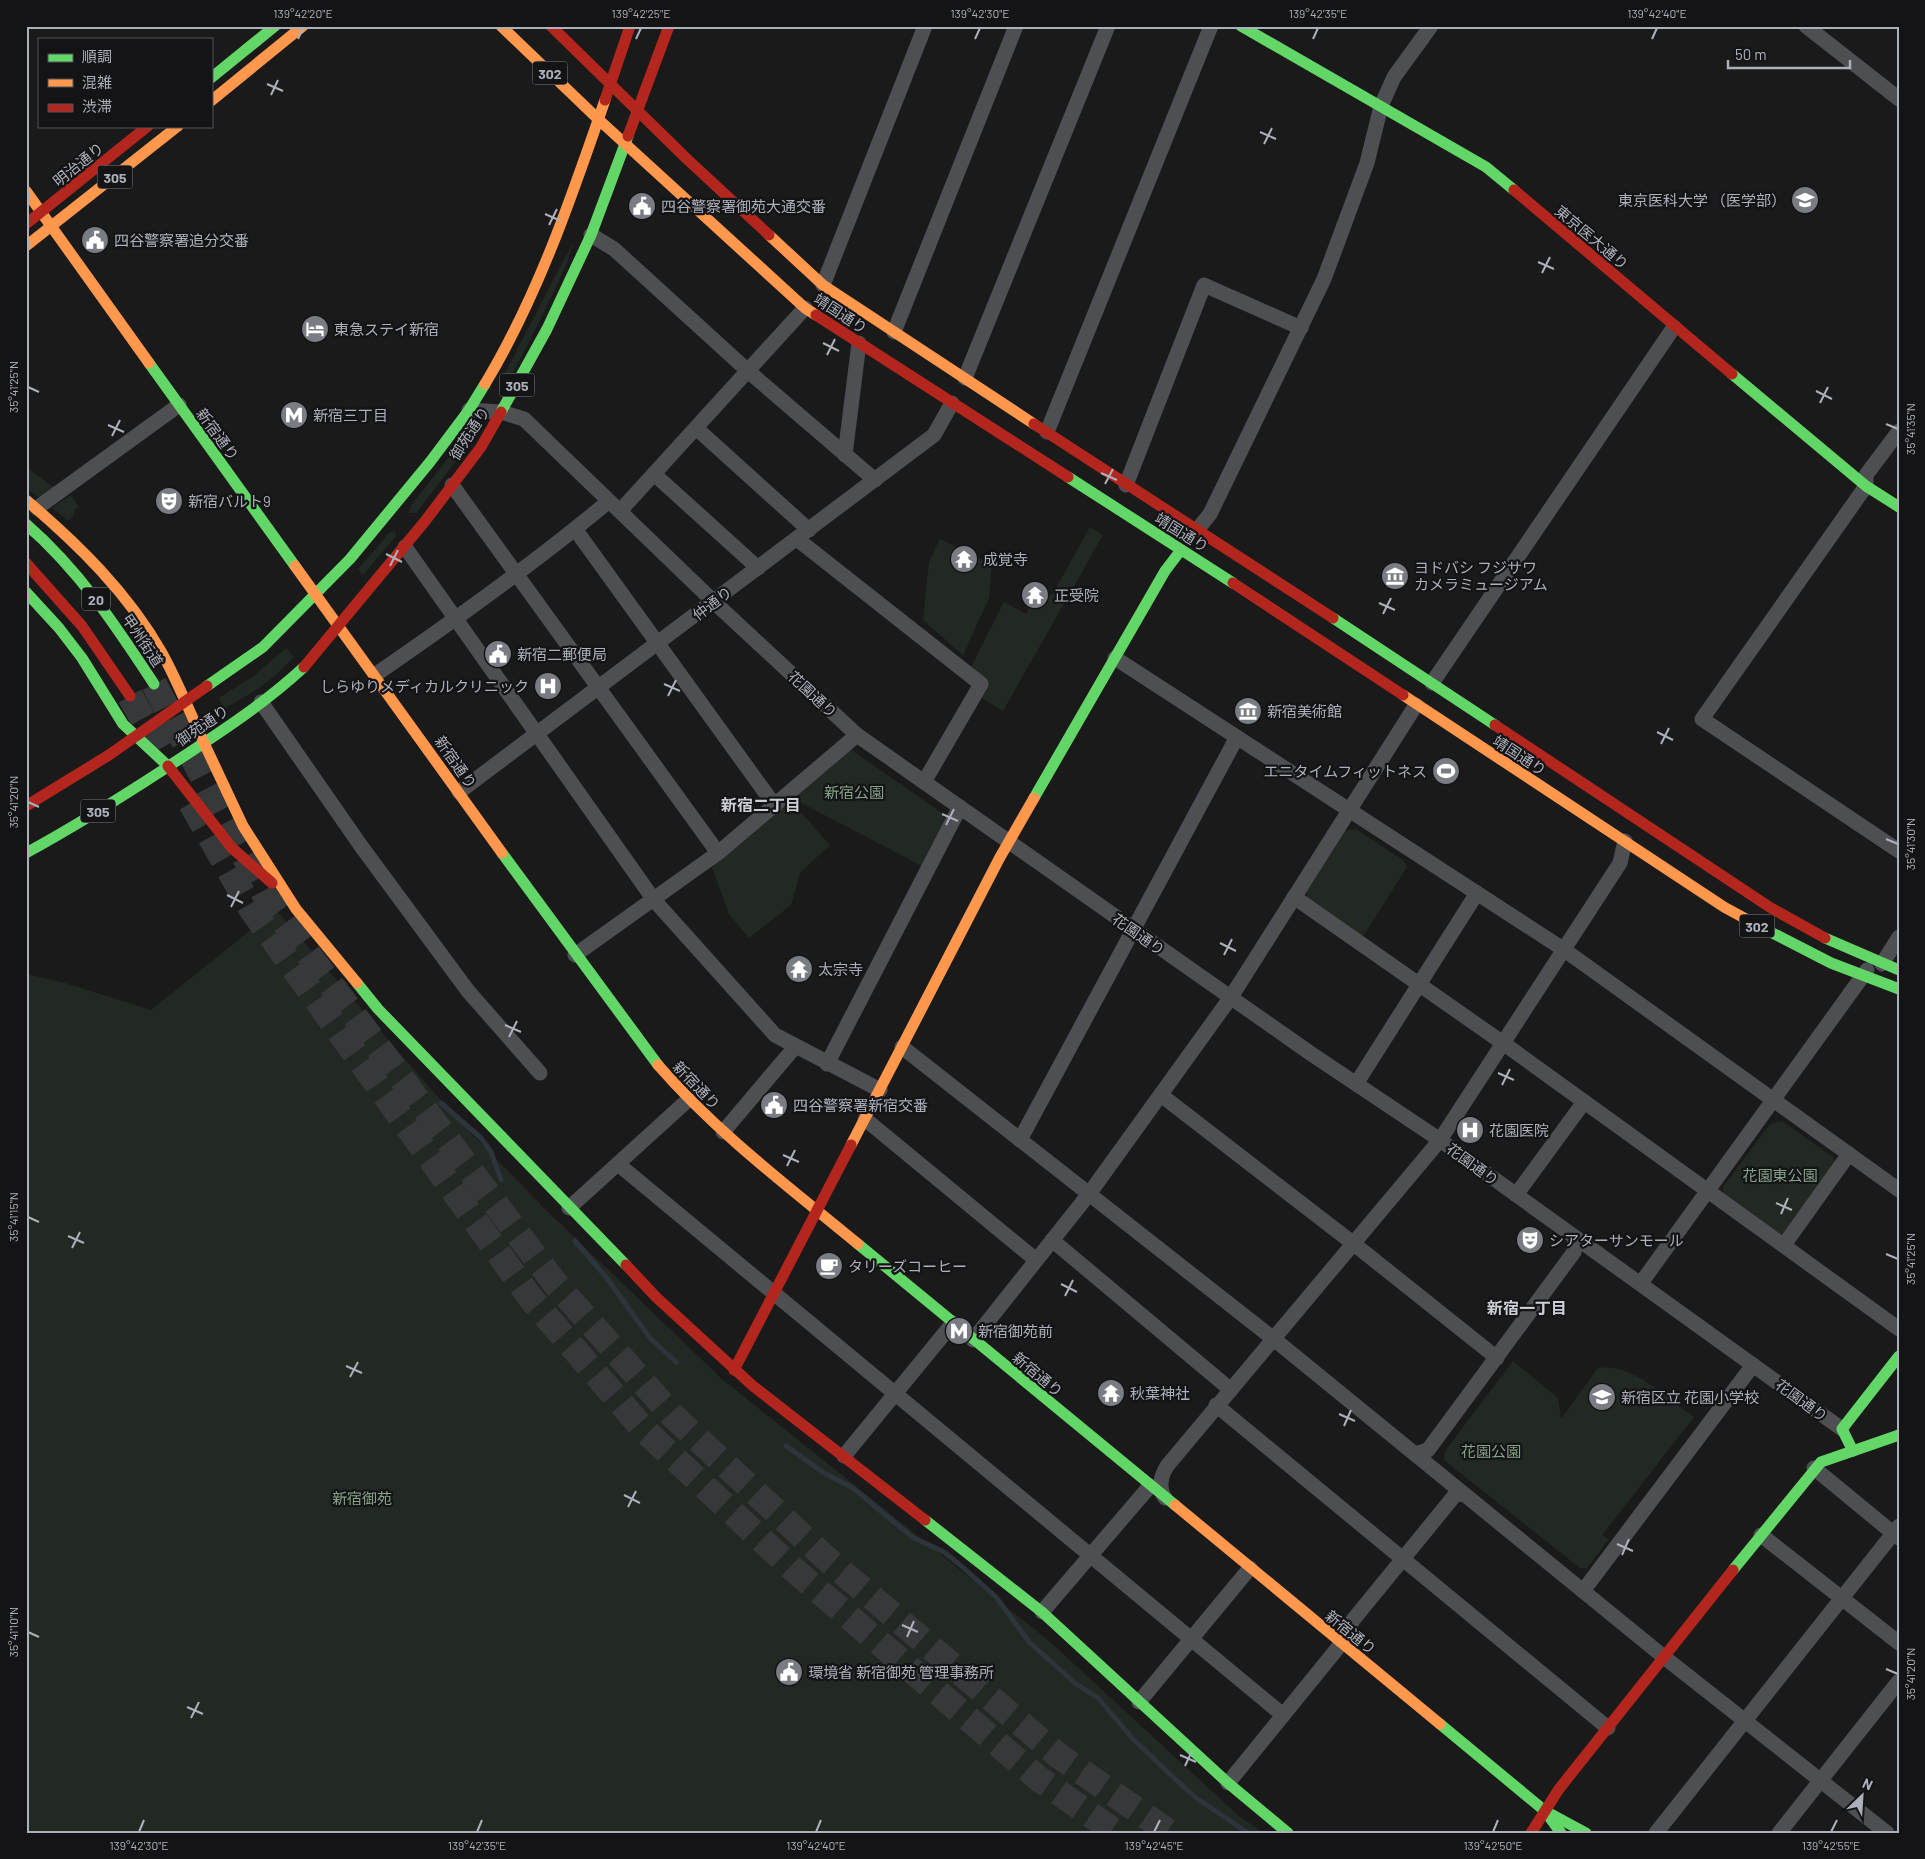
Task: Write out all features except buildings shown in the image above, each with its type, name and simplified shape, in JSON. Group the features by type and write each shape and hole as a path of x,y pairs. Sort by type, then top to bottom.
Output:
{"main road":[{"path":"212,77 275,26"},
{"path":"212,100 303,26"},
{"name":"靖国通り","path":"502,26 598,119 805,308 859,343 1047,432 1126,485 1189,540 1416,705 1629,829 1818,935 1899,970"},
{"name":"靖国通り","path":"551,26 637,111 823,285 894,332 959,391 1189,540 1432,683 1629,829 1724,907 1787,943 1862,978 1899,990"},
{"name":"御苑通り","path":"135,736 263,648 316,595 386,517 470,410 492,372 540,273 565,214 630,26"},
{"name":"御苑通り","path":"168,766 261,702 309,662 405,547 481,447 547,329 591,235 669,26"},
{"name":"東京医大通り","path":"1241,26 1486,168 1866,486 1899,507"},
{"name":"明治通り","path":"26,224 146,128"},
{"name":"305","path":"26,246 176,128"},
{"name":"新宿通り","path":"26,191 575,954 651,1057 688,1100 723,1132 818,1209 973,1340 1545,1811 1586,1833"},
{"path":"32,504 81,549 126,602 169,666 244,826 290,899 378,1009 656,1297 734,1370 1042,1612 1228,1783 1288,1833"},
{"name":"甲州街道","path":"26,524 60,556 90,590 154,684"},
{"path":"734,1370 1009,842 1164,571 1189,540"},
{"name":"20","path":"26,563 76,615 100,648 130,696"},
{"path":"26,592 59,628 82,658 117,716 135,736 168,766 222,836 246,861 290,899"},
{"name":"305","path":"26,806 96,764 135,736"},
{"name":"305","path":"26,853 60,835 168,766"},
{"path":"222,836 227,838 239,836 244,826"},
{"path":"1853,1451 1842,1429 1899,1356"},
{"path":"1531,1833 1559,1788 1814,1468 1821,1462 1899,1436"},
{"name":"新宿通り","path":"1545,1811 1561,1833"}],"street":[{"path":"275,26 283,42"},
{"path":"823,285 925,26"},
{"path":"894,332 1016,26"},
{"name":"仲通り","path":"460,792 934,435 959,391 1108,26"},
{"path":"1047,432 1211,26"},
{"path":"1189,540 1210,514 1324,279 1367,163 1381,106 1394,77 1431,26"},
{"path":"1806,26 1899,99"},
{"path":"591,235 614,249 748,371 875,480"},
{"path":"1126,485 1204,286 1301,328"},
{"path":"375,675 456,618 575,529 615,506 654,474 805,308"},
{"path":"1432,683 1674,327"},
{"path":"845,455 859,343"},
{"path":"32,504 179,405"},
{"name":"花園通り","path":"470,410 501,412 524,419 713,602 857,735 1134,930 1440,1140 1842,1429"},
{"path":"696,428 809,530"},
{"path":"1899,431 1866,475 1866,486 1702,718 1899,851"},
{"path":"654,474 758,568"},
{"path":"452,486 600,687 718,853"},
{"path":"575,529 775,806"},
{"path":"797,539 980,684 924,782"},
{"path":"405,547 654,900 775,1035 827,1064 880,1090"},
{"path":"1115,658 1563,949 1899,1190"},
{"path":"261,702 361,846 468,991 540,1073"},
{"path":"973,1340 1089,1194 1231,997 1416,705"},
{"path":"575,954 718,853 857,735"},
{"path":"1020,1140 1237,737"},
{"path":"827,1064 960,807"},
{"path":"1165,1498 1160,1486 1162,1473 1216,1405 1275,1340 1440,1140 1620,863 1629,829"},
{"path":"1356,1084 1477,893"},
{"path":"1294,897 1502,1043 1899,1329"},
{"path":"1641,1283 1862,978 1899,937"},
{"path":"723,1132 796,1047"},
{"path":"902,1047 1275,1340 1664,1657 1887,1833"},
{"path":"1161,1095 1354,1244 1497,1358"},
{"path":"569,1208 688,1100"},
{"path":"1516,1195 1584,1102"},
{"path":"865,1119 1036,1260"},
{"path":"1784,1246 1849,1154"},
{"path":"618,1164 1283,1715"},
{"path":"1415,1454 1428,1450 1497,1358 1574,1252 1575,1238"},
{"path":"1052,1240 1231,1390"},
{"path":"844,1456 896,1395 953,1323"},
{"path":"1583,1591 1753,1365"},
{"path":"1216,1405 1608,1728"},
{"path":"1656,1833 1744,1720 1897,1532 1814,1468"},
{"path":"1042,1612 1150,1486"},
{"path":"1228,1783 1342,1644 1353,1620 1454,1495 1464,1494"},
{"path":"1762,1534 1899,1643"},
{"path":"1139,1702 1250,1568"},
{"path":"1779,1833 1899,1681"}],"green space":[{"path":"572,244 565,268 556,288 510,379 504,375"},
{"path":"459,444 465,449 416,513 409,513 410,507"},
{"path":"26,467 56,487 44,498 38,497 26,488"},
{"path":"71,495 79,507 74,510 74,514 69,521 52,508"},
{"path":"1090,527 1103,535 1003,711 980,697 988,682 970,669 1004,602 1026,614 1040,589 1052,595"},
{"path":"395,531 396,536 363,575 358,569 390,532"},
{"path":"940,539 992,565 989,598 963,655 923,620 929,562"},
{"path":"286,648 294,657 287,665 262,686 224,708 219,698 255,675"},
{"name":"新宿公園","path":"850,749 942,813 946,821 922,866 792,798"},
{"path":"790,800 830,845 800,873 791,905 749,938 729,914 712,867"},
{"path":"1356,829 1404,861 1407,867 1364,935 1355,935 1307,902 1306,890 1345,831"},
{"name":"新宿御苑","path":"276,910 456,1118 547,1211 722,1379 1049,1641 1239,1816 1264,1833 26,1833 26,974 65,983 151,1010"},
{"name":"花園東公園","path":"1782,1121 1833,1157 1836,1164 1785,1234 1776,1234 1724,1197 1723,1187 1770,1124"},
{"name":"新宿区立 花園小学校","path":"1513,1361 1558,1398 1561,1419 1598,1368 1611,1368 1637,1376 1694,1417 1602,1535 1609,1539 1587,1568 1580,1568 1444,1460 1445,1451"}],"waterway":[{"path":"441,1103 481,1138 491,1152 501,1180"},
{"path":"575,1241 606,1277 650,1338 676,1362"},
{"path":"786,1446 824,1473 853,1488 912,1537 944,1552 959,1564 996,1597 1029,1642 1076,1684 1098,1698 1133,1739 1174,1778 1195,1797 1248,1833"}],"tunnel":[{"path":"154,684 267,899 554,1282 673,1416 828,1560 1059,1756 1170,1833"},
{"path":"130,696 160,749"},
{"path":"191,803 252,910 532,1300 644,1430 793,1569 1039,1779 1117,1833"}],"traffic: fast":[{"path":"212,77 275,26"},
{"path":"1241,26 1486,167 1514,190"},
{"path":"501,412 547,329 591,235 628,136"},
{"path":"149,363 295,566"},
{"path":"1732,374 1866,486 1899,507"},
{"path":"207,686 263,647 350,559 430,462 469,410 485,384"},
{"path":"1068,477 1233,583"},
{"path":"26,524 63,560 80,580 111,620 154,684"},
{"path":"1034,798 1165,571 1181,550"},
{"path":"26,592 59,628 82,658 123,724 168,766"},
{"path":"1333,618 1495,725"},
{"path":"26,853 97,812 237,721 304,667"},
{"path":"502,853 658,1065"},
{"path":"1757,925 1831,963 1899,989"},
{"path":"1825,938 1899,970"},
{"path":"357,983 378,1009 626,1265"},
{"path":"858,1244 1175,1505"},
{"path":"1853,1451 1842,1429 1899,1356"},
{"path":"1733,1570 1821,1462 1899,1435"},
{"path":"925,1520 1042,1612 1228,1783 1288,1833"},
{"path":"1440,1724 1545,1811 1561,1833"},
{"path":"1549,1813 1586,1833"}],"traffic: slow":[{"path":"212,100 303,26"},
{"path":"501,26 598,119 805,308 816,315"},
{"path":"485,384 538,281 567,209 605,100"},
{"path":"26,246 175,128"},
{"path":"26,191 149,363"},
{"path":"769,235 823,285 1034,424"},
{"path":"26,500 101,570 134,610 149,631 168,664 204,743"},
{"path":"295,566 502,853"},
{"path":"1403,695 1724,907 1757,925"},
{"path":"204,743 243,826 296,909 357,983"},
{"path":"851,1145 999,859 1034,798"},
{"path":"658,1065 704,1114 858,1244"},
{"path":"1175,1505 1440,1724"}],"traffic: jam":[{"path":"551,26 688,160 769,235"},
{"path":"605,100 630,26"},
{"path":"628,136 669,26"},
{"path":"26,224 146,128"},
{"path":"1514,190 1732,374"},
{"path":"816,315 1068,477"},
{"path":"304,667 426,520 481,447 501,412"},
{"path":"1034,424 1333,618"},
{"path":"26,563 82,626 130,696"},
{"path":"1233,583 1403,695"},
{"path":"26,806 109,755 207,686"},
{"path":"1495,725 1771,908 1825,938"},
{"path":"168,766 232,848 272,883"},
{"path":"734,1370 851,1145"},
{"path":"626,1265 656,1297 753,1386 925,1520"},
{"path":"1531,1833 1559,1789 1733,1570"}],"place":[{"name":"東京医科大学 （医学部）","path":"1805,200"},
{"name":"四谷警察署御苑大通交番","path":"642,206"},
{"name":"四谷警察署追分交番","path":"95,240"},
{"name":"東急ステイ新宿","path":"315,329"},
{"name":"新宿三丁目","path":"294,415"},
{"name":"新宿バルト9","path":"169,501"},
{"name":"成覚寺","path":"964,559"},
{"name":"ヨドバシ フジサワ カメラミュージアム","path":"1395,576"},
{"name":"正受院","path":"1035,595"},
{"name":"新宿二郵便局","path":"498,654"},
{"name":"しらゆりメディカルクリニック","path":"548,686"},
{"name":"新宿美術館","path":"1248,711"},
{"name":"エニタイムフィットネス","path":"1446,771"},
{"name":"太宗寺","path":"799,969"},
{"name":"四谷警察署新宿交番","path":"774,1105"},
{"name":"花園医院","path":"1470,1130"},
{"name":"シアターサンモール","path":"1530,1240"},
{"name":"タリーズコーヒー","path":"829,1266"},
{"name":"新宿御苑前","path":"959,1331"},
{"name":"秋葉神社","path":"1111,1393"},
{"name":"新宿区立 花園小学校","path":"1602,1397"},
{"name":"環境省 新宿御苑 管理事務所","path":"789,1672"}],"district":[{"name":"新宿二丁目","path":"761,804"},
{"name":"新宿一丁目","path":"1527,1307"}],"park label":[{"name":"花園公園","path":"1491,1451"}]}
